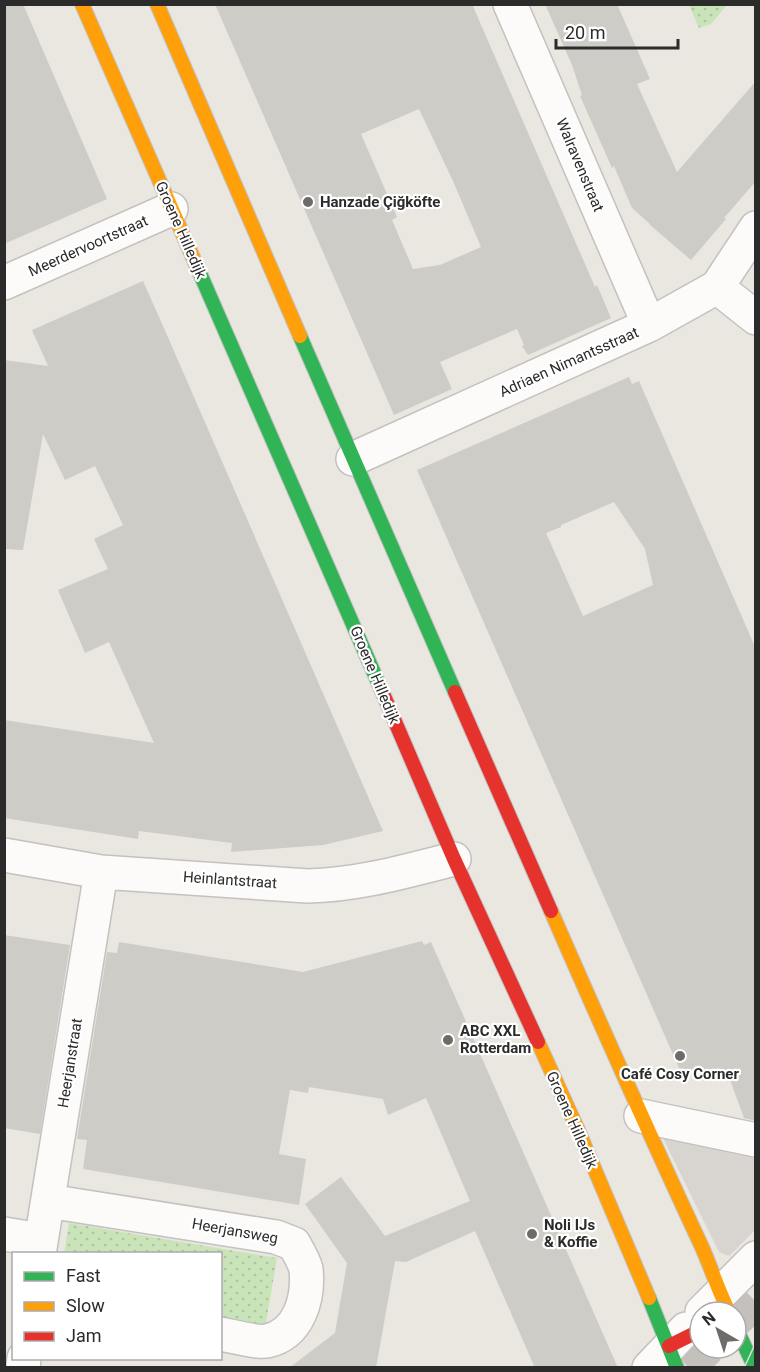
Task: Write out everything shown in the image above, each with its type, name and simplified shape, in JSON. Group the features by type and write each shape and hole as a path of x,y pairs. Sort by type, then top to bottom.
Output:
{"street":[{"name":"Groene Hilledijk","path":"82,4 454,859 578,1130 665,1360"},
{"path":"157,4 641,1116 705,1253 712,1300"},
{"name":"Walravenstraat","path":"510,4 649,325"},
{"name":"Meerdervoortstraat","path":"4,283 171,209"},
{"name":"Adriaen Nimantsstraat","path":"354,459 649,325 717,287 756,228"},
{"path":"717,287 756,318"},
{"name":"Heinlantstraat","path":"4,855 101,872 308,886 364,881 454,859"},
{"name":"Heerjanstraat","path":"40,1247 101,872"},
{"path":"641,1116 756,1140"},
{"name":"Heerjansweg","path":"48,1201 276,1237 294,1244 306,1268 305,1299 296,1321 283,1336 264,1342 222,1334"},
{"path":"4,1234 40,1247"},
{"path":"720,1300 756,1258"},
{"path":"665,1360 688,1335"},
{"path":"665,1360 688,1339"}],"green space":[{"path":"689,5 727,5 711,24 699,28"},
{"path":"69,1223 277,1258 265,1328 222,1321 222,1252 64,1252"}],"shaded area":[{"path":"663,1138 755,1149 755,1230 729,1256 719,1252"}],"building":[{"path":"4,4 23,4 107,199 4,244"},
{"path":"215,4 472,4 595,287 597,285 611,318 528,355 522,346 524,345 517,329 440,362 452,389 394,415","holes":["419,109 481,247 440,265 413,269 392,220 397,217 361,134"]},
{"path":"545,4 617,4 650,79 637,84 677,172 756,81 756,181 691,260 632,208 580,96 582,95 572,65"},
{"path":"143,281 383,831 323,845 231,852 232,843 139,831 138,839 4,818 4,720 154,743 109,642 85,653 58,590 108,569 94,539 123,525 95,466 65,480 43,434 23,550 4,549 4,360 48,366 32,330"},
{"path":"629,377 632,384 639,381 756,649 756,1121 744,1118 729,1077 679,1068 417,470","holes":["614,502 645,549 653,585 583,616 546,533"]},
{"path":"4,935 70,945 40,1134 4,1128"},
{"path":"422,941 424,945 431,942 618,1368 535,1368 475,1231 406,1262 395,1261 376,1368 289,1368 335,1333 347,1263 305,1204 341,1177 385,1236 470,1201 426,1098 388,1115 383,1099 309,1087 308,1093 290,1090 279,1154 306,1159 299,1205 83,1169 87,1140 77,1139 107,952 117,953 119,942 303,972"}],"tunnel":[{"path":"748,1310 756,1302"},
{"path":"689,1368 697,1360"}],"tram line":[{"path":"744,1368 756,1342"}],"traffic: fast":[{"path":"195,262 381,689"},
{"path":"300,336 455,692"},
{"path":"649,1298 677,1368"},
{"path":"748,1353 755,1368"}],"traffic: slow":[{"path":"82,4 195,262"},
{"path":"157,4 300,336"},
{"path":"551,911 701,1245 723,1300"},
{"path":"538,1042 649,1298"}],"traffic: jam":[{"path":"381,689 454,859 538,1042"},
{"path":"455,692 551,911"},
{"path":"669,1346 688,1336"}],"place":[{"name":"Hanzade Çiğköfte","path":"308,202"},
{"name":"ABC XXL Rotterdam","path":"448,1040"},
{"name":"Café Cosy Corner","path":"680,1056"},
{"name":"Noli IJs & Koffie","path":"532,1234"}]}
